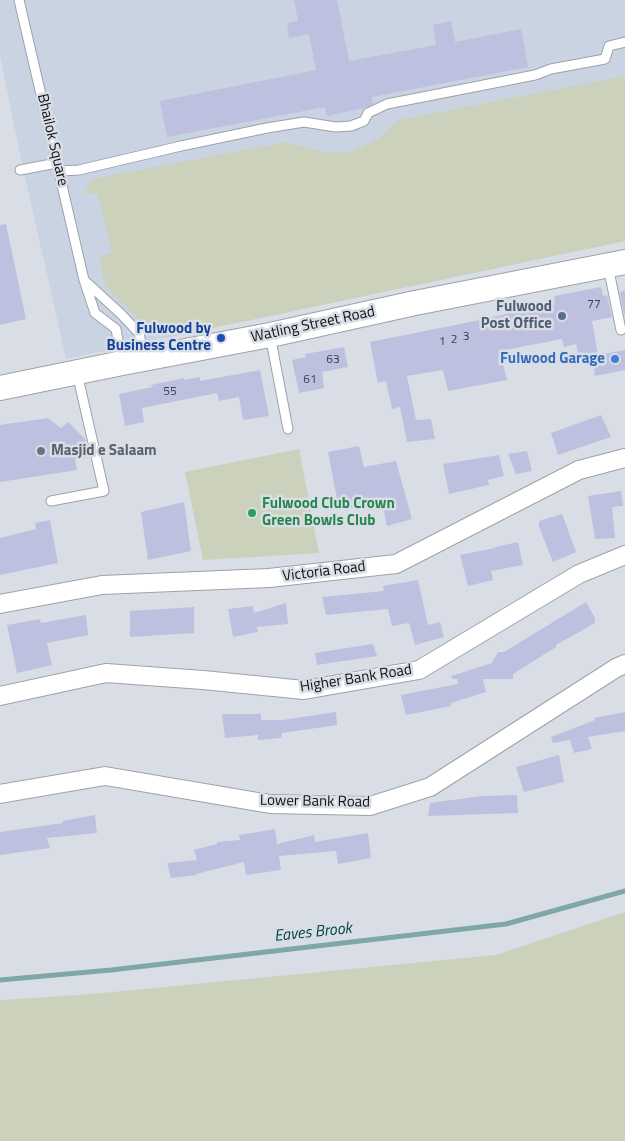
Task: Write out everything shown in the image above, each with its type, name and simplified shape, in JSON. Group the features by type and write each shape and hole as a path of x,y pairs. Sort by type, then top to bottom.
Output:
{"main road":[{"name":"Watling Street Road","path":"0,388 616,264"}],"street":[{"name":"Victoria Road","path":"0,604 102,584 269,578 396,564 579,470 625,458"},
{"name":"Higher Bank Road","path":"0,696 106,673 304,690 419,670 579,574 625,555"},
{"name":"Lower Bank Road","path":"0,794 105,776 270,804 370,806 430,787 625,664"}],"lane":[{"name":"Bhailok Square","path":"19,0 84,280 95,313 116,329 133,361"},
{"path":"20,170 58,167 79,170 181,146 304,122 336,127 351,126 364,121 368,113 387,104 535,75 551,69 605,58 609,46 625,42"},
{"path":"616,264 621,330"},
{"path":"84,280 121,314 138,333 133,361"},
{"path":"270,335 288,429"},
{"path":"50,501 104,490 76,372"}],"shaded area":[{"path":"0,0 625,0 625,241 66,359 0,56"}],"green space":[{"path":"625,76 625,241 170,337 155,333 138,319 105,285 99,256 112,253 98,193 84,194 90,182 97,178 287,142 315,150 336,153 351,152 376,140 399,120"},
{"name":"Fulwood Club Crown Green Bowls Club","path":"299,449 319,553 203,560 185,472"},
{"path":"625,912 625,1141 0,1141 0,1000 92,994 496,955"}],"building":[{"path":"294,0 337,0 349,61 436,45 433,25 451,21 455,42 521,29 528,67 372,97 373,104 364,108 327,116 325,107 167,137 160,101 316,70 309,34 289,38 287,23 298,21"},
{"path":"6,224 26,319 0,325 0,225"},
{"path":"601,287 603,296 607,295 612,317 592,321 598,355 625,350 625,370 595,376 592,357 579,359 576,344 564,347 562,339 500,351 507,380 448,391 443,370 407,376 416,420 431,419 435,439 407,442 400,407 392,409 386,381 378,383 370,342 555,303 554,296"},
{"path":"625,291 625,315 624,315 620,292"},
{"path":"344,347 348,367 322,372 324,388 299,393 292,360 306,357 305,354"},
{"path":"260,370 269,416 243,420 239,397 219,401 217,393 142,408 144,422 125,426 119,394 184,378 184,380 200,377 200,381"},
{"path":"601,415 611,437 558,455 551,433"},
{"name":"Masjid e Salaam","path":"48,418 61,428 68,422 86,440 80,449 90,457 75,459 77,470 0,482 0,425"},
{"path":"359,446 364,467 396,461 412,519 387,526 382,503 339,510 328,452"},
{"path":"527,451 532,471 516,474 508,454"},
{"path":"499,455 504,476 488,480 489,485 449,494 443,464"},
{"path":"621,491 623,506 612,507 615,538 595,539 588,496"},
{"path":"184,502 191,551 148,560 141,512"},
{"path":"562,514 576,552 553,562 539,527 539,521"},
{"path":"50,520 58,563 0,575 0,538 36,529 35,523"},
{"path":"518,542 523,565 491,571 493,580 468,586 460,555"},
{"path":"418,580 428,625 440,622 444,637 415,645 409,623 392,626 388,609 326,615 322,597 384,591 383,586"},
{"path":"586,602 595,618 595,623 556,645 556,647 513,674 513,679 483,679 486,692 451,703 451,706 406,715 401,695 458,684 457,679 452,679 451,676 492,663 498,652 504,652"},
{"path":"286,603 288,624 257,627 258,632 233,637 228,609 253,606 254,613"},
{"path":"194,607 194,633 130,637 130,611"},
{"path":"86,615 88,635 47,643 52,665 17,673 7,625 40,619 41,623"},
{"path":"373,644 377,656 317,665 315,653"},
{"path":"336,712 337,725 282,733 281,738 258,740 258,735 225,738 222,714 261,714 261,720 283,720"},
{"path":"625,712 625,731 588,737 592,749 574,753 570,740 553,743 551,737 595,720 594,718"},
{"path":"559,755 564,782 524,792 516,767"},
{"path":"517,795 518,813 428,816 430,803 481,796"},
{"path":"95,815 97,833 47,838 50,848 0,855 0,832 63,823 62,821"},
{"path":"275,829 277,844 314,835 315,842 368,833 371,858 338,864 336,851 279,856 281,870 246,875 244,862 197,875 171,878 167,863 197,860 194,850 217,844 217,842 240,840 239,835"}],"waterway":[{"name":"Eaves Brook","path":"0,980 111,970 506,924 625,891"}],"place":[{"name":"Fulwood Post Office","path":"562,316"},
{"name":"Fulwood by Business Centre","path":"221,338"},
{"name":"Fulwood Garage","path":"615,359"},
{"name":"Masjid e Salaam","path":"41,451"},
{"name":"Fulwood Club Crown Green Bowls Club","path":"252,513"}]}
